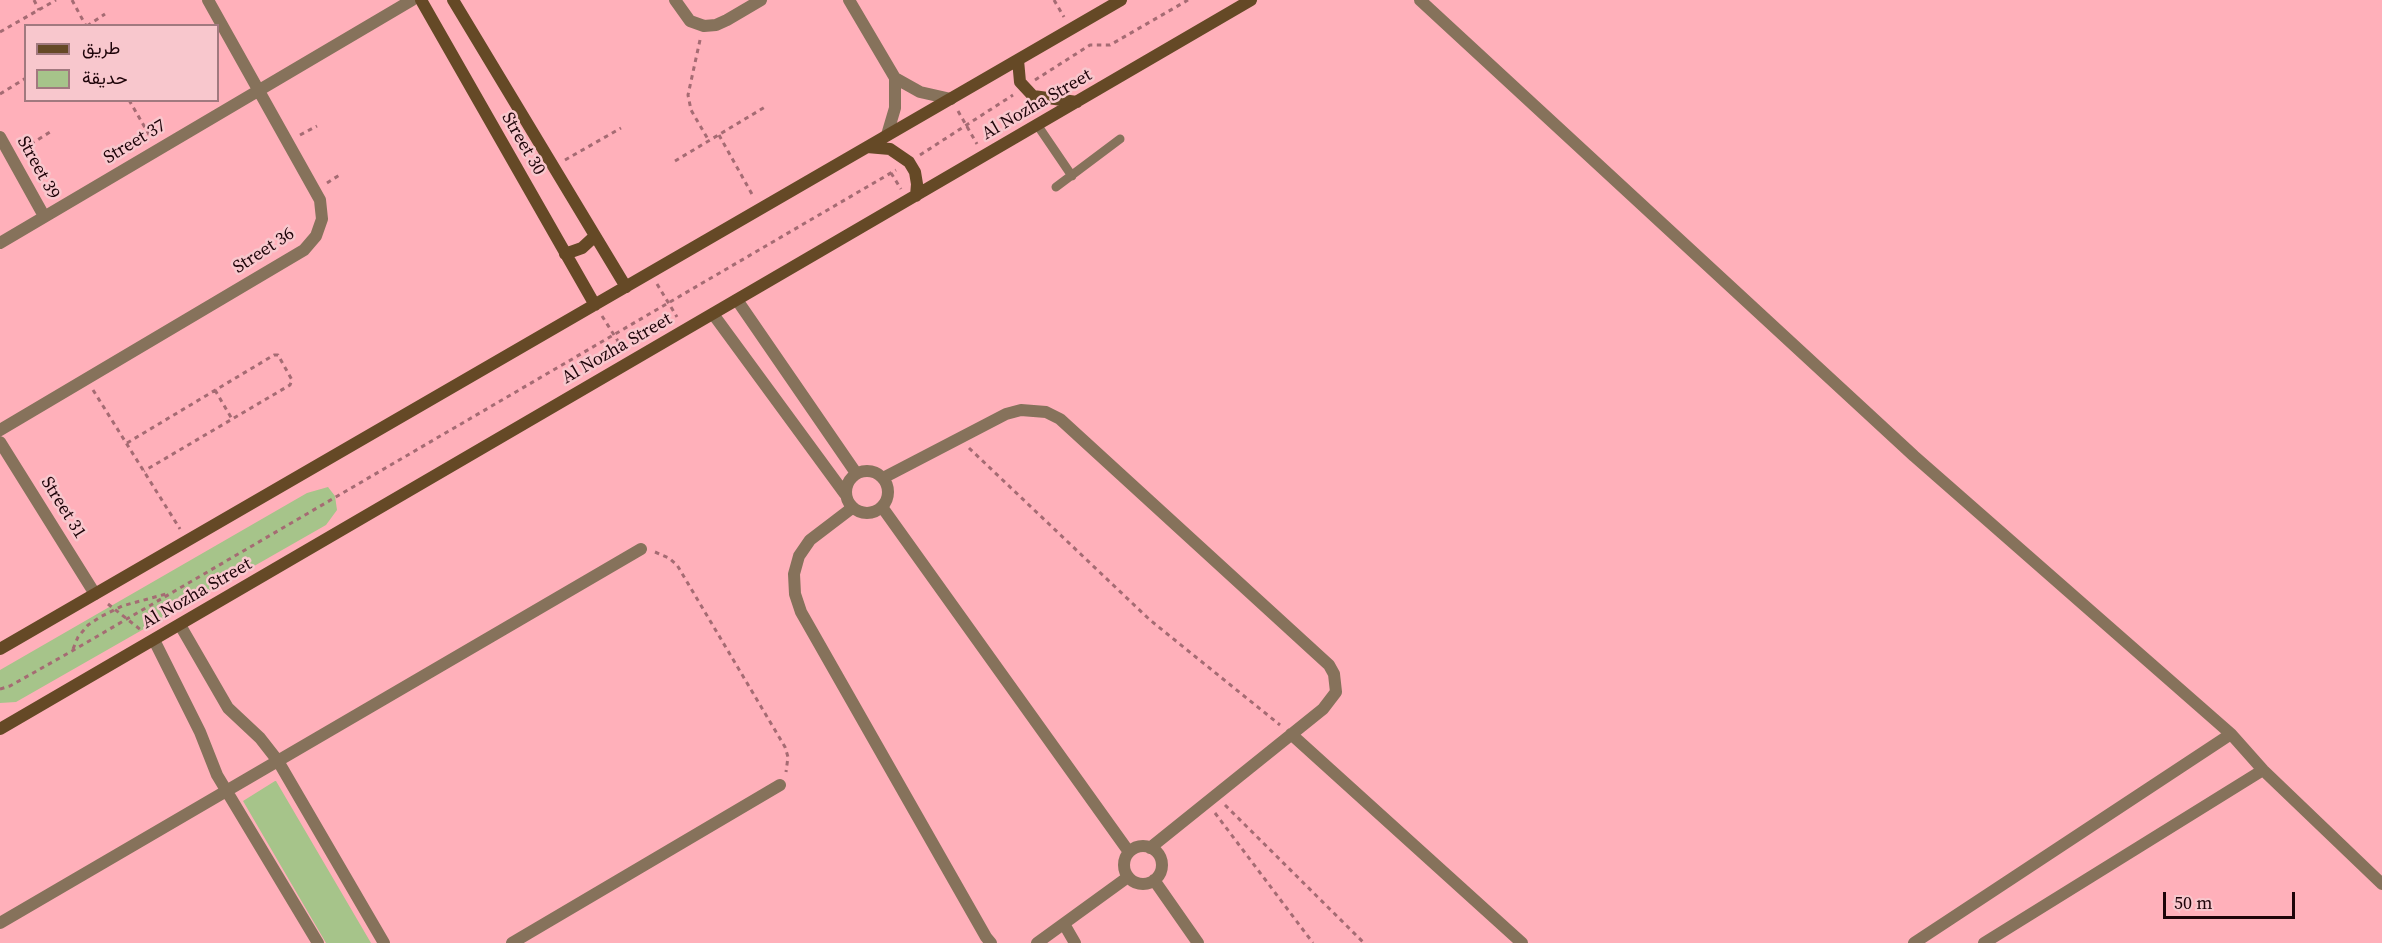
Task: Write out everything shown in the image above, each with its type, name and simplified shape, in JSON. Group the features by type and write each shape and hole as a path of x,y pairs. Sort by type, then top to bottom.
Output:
{"main road":[{"name":"Street 30","path":"421,0 595,305"},
{"name":"Street 30","path":"453,0 626,286"},
{"path":"0,649 1121,0"},
{"name":"Al Nozha Street","path":"0,729 1251,0"},
{"path":"1018,60 1020,82 1033,96 1077,102"},
{"path":"867,147 891,149 909,162 916,178 916,196"},
{"path":"566,254 582,248 595,236"}],"street":[{"name":"Street 36","path":"0,430 304,250 316,236 322,219 320,200 208,0"},
{"name":"Street 37","path":"0,243 412,0"},
{"path":"675,0 685,16 697,25 704,26 716,25 727,20 761,0"},
{"path":"849,0 895,78 920,92 951,99"},
{"path":"1420,0 1914,456 2231,734 2263,770 2382,884"},
{"path":"887,135 895,108 895,78"},
{"name":"Street 39","path":"0,137 44,216"},
{"path":"737,300 856,473"},
{"path":"713,314 845,494 852,508 867,514 882,507 888,493 883,478 870,471 856,473 850,479 845,494"},
{"path":"883,478 1006,414 1021,410 1046,412 1060,419 1329,665 1334,674 1336,692 1323,709 1150,848"},
{"name":"Street 31","path":"0,442 95,594"},
{"path":"882,507 1129,852"},
{"path":"852,508 810,540 799,556 794,574 795,594 807,622 991,943"},
{"path":"0,922 641,549"},
{"path":"180,625 228,708 260,738 278,761 384,943"},
{"path":"154,640 200,732 213,767 318,943"},
{"path":"1291,734 1522,943"},
{"path":"1914,943 2231,734"},
{"path":"1984,943 2263,770"},
{"path":"512,943 780,785"},
{"path":"1139,846 1150,848 1156,851 1161,870 1154,880 1140,884 1128,877 1124,864 1129,852 1139,846"},
{"path":"1037,943 1128,877"},
{"path":"1154,880 1198,943"},
{"path":"1064,924 1075,943"}],"lane":[{"path":"1038,126 1072,176"},
{"path":"1056,187 1120,139"}],"path":[{"path":"34,0 39,10"},
{"path":"0,32 56,0"},
{"path":"72,0 86,24"},
{"path":"1054,0 1071,29"},
{"path":"0,689 72,651 669,304 909,162 1090,45 1110,45 1188,0"},
{"path":"90,24 105,14"},
{"path":"704,26 690,76 688,95 691,110 709,141"},
{"path":"0,94 24,79"},
{"path":"951,99 984,156"},
{"path":"130,102 157,150"},
{"path":"675,161 765,107"},
{"path":"288,142 317,126"},
{"path":"553,167 621,128"},
{"path":"11,156 50,132"},
{"path":"719,135 760,209"},
{"path":"650,273 685,331"},
{"path":"595,305 631,362"},
{"path":"127,443 274,355 278,356 291,383 144,471"},
{"path":"86,379 188,541"},
{"path":"215,390 232,419"},
{"path":"959,438 1156,626 1291,734"},
{"path":"641,549 661,553 677,565 785,747 787,767 780,785"},
{"path":"72,651 78,637 88,626 115,610 146,598 170,593"},
{"path":"95,594 154,640"},
{"path":"1211,799 1313,943"},
{"path":"1211,799 1364,943"}],"green space":[{"path":"328,487 335,496 337,510 326,525 16,702 0,703 0,670 307,493"},
{"path":"275,781 371,943 326,943 243,801"}]}
